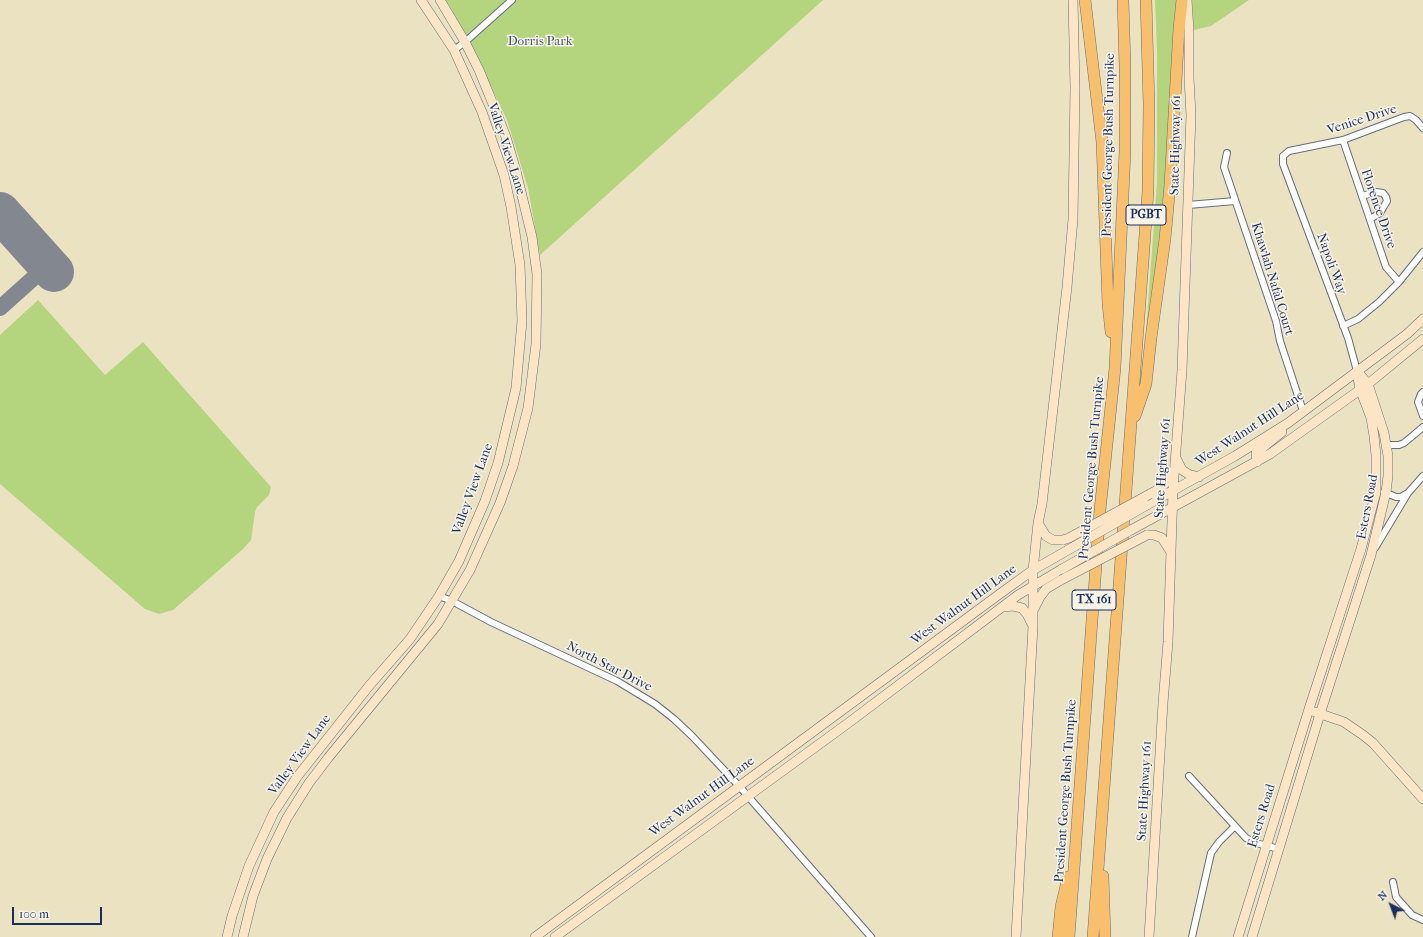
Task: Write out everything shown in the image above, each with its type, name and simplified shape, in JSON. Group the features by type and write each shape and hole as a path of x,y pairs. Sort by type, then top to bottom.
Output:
{"highway":[{"path":"1085,0 1102,142 1108,304 1115,368"},
{"name":"President George Bush Turnpike","path":"1069,937 1100,510 1115,368 1125,151 1123,0"},
{"name":"PGBT","path":"1130,430 1148,190 1149,64 1146,0"},
{"path":"1130,430 1146,384 1164,246 1170,185 1182,0"},
{"name":"TX 161","path":"1093,937 1130,430"},
{"path":"1058,937 1061,907 1077,833"},
{"path":"1101,835 1105,898 1105,937"}],"main road":[{"name":"Valley View Lane","path":"227,937 232,916 249,866 274,812 297,777 369,686 410,639 439,596 459,561 485,501 498,463 516,388 522,321 520,265 504,175 482,112 454,50 420,0"},
{"name":"Valley View Lane","path":"243,937 253,896 287,818 328,758 429,635 452,601 470,570 500,504 513,466 528,408 536,344 537,274 532,238 506,137 479,70 465,42 440,0"},
{"path":"1016,937 1033,626 1033,570 1067,287 1073,219 1075,88 1073,0"},
{"name":"State Highway 161","path":"1150,937 1163,703 1168,642 1173,490 1182,370 1191,115 1187,0"},
{"name":"West Walnut Hill Lane","path":"541,935 630,866 1033,570 1173,490 1236,456 1304,411 1412,330 1423,319"},
{"name":"West Walnut Hill Lane","path":"555,937 1033,586 1147,520 1257,462 1291,440 1364,387 1423,339"},
{"name":"Esters Road","path":"1252,937 1320,714 1371,555 1386,492 1388,476 1387,445 1383,427 1357,371"},
{"path":"1383,427 1376,391 1378,382 1384,371"},
{"name":"Esters Road","path":"1238,937 1309,709 1361,549 1376,492 1376,455 1374,436 1364,387"},
{"path":"1257,462 1256,453 1280,433 1288,422"},
{"path":"1176,457 1182,470 1190,475 1199,477"},
{"path":"1038,523 1046,536 1053,540 1064,540 1069,538 1161,488 1175,468"},
{"path":"1033,610 1046,589 1146,535 1154,535 1162,538 1171,552"},
{"path":"1003,608 1013,606 1022,608 1033,626"},
{"path":"1340,615 1351,618"},
{"path":"934,643 940,653"},
{"path":"1309,709 1344,722 1364,735 1423,799"},
{"path":"630,866 638,877"}],"street":[{"path":"454,50 512,0"},
{"name":"Venice Drive","path":"1283,164 1284,156 1289,151 1342,140 1404,117 1410,116 1423,128"},
{"name":"Florence Drive","path":"1342,140 1386,267 1399,282"},
{"name":"Khawlah Nafal Court","path":"1227,153 1224,167 1276,321 1280,341 1304,411"},
{"name":"Napoli Way","path":"1283,164 1348,338 1357,371"},
{"path":"1362,196 1376,192 1383,193 1386,197 1387,201 1380,213 1370,219"},
{"path":"1188,205 1235,201"},
{"path":"1343,326 1363,315 1379,302 1399,282 1423,252"},
{"path":"1423,392 1420,394 1418,402 1423,416"},
{"path":"1387,445 1399,445 1404,443 1423,427"},
{"path":"1371,555 1408,493 1423,476"},
{"path":"1376,492 1386,492 1396,497 1401,497 1408,493"},
{"name":"North Star Drive","path":"439,596 617,681 649,700 674,719 739,786 872,937"},
{"path":"1189,776 1234,827 1246,838 1256,843 1279,849"},
{"path":"1192,937 1211,853 1218,842 1234,827"},
{"path":"1392,882 1396,897 1412,915 1423,920"}],"green space":[{"name":"Dorris Park","path":"445,0 823,0 540,255 528,188 507,120 450,6"},
{"path":"1155,0 1177,0 1161,236 1146,332 1157,182 1157,51"},
{"path":"1192,0 1249,0 1211,26 1194,30"},
{"path":"38,300 105,375 143,342 271,487 269,495 257,507 255,512 251,540 242,550 173,610 159,614 145,609 0,484 0,335"}],"taxiway":[{"path":"0,308 48,265"}],"runway":[{"path":"0,212 54,272"}]}
